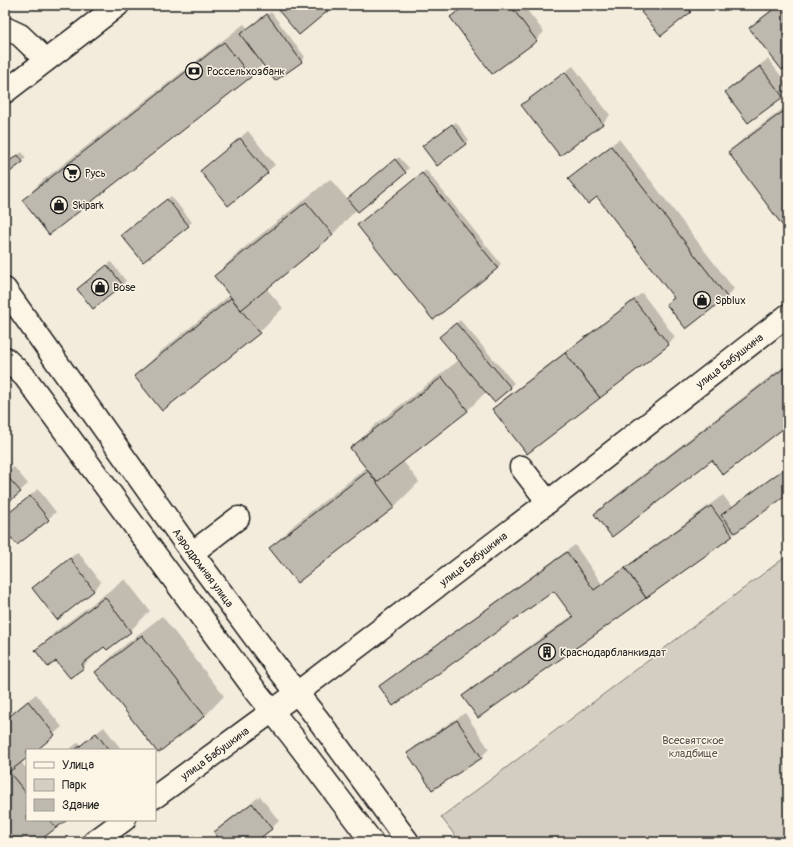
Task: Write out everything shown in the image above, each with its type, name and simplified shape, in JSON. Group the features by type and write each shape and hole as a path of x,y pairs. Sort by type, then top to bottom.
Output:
{"street":[{"path":"5,92 118,5"},
{"path":"5,28 20,35 46,60"},
{"name":"Аэродромная улица","path":"5,289 192,553 279,670 317,718 408,842"},
{"name":"улица Бабушкина","path":"156,796 297,693 548,502 788,315"},
{"path":"5,358 25,376 254,690 272,711 372,842"},
{"path":"521,467 548,502"},
{"path":"192,553 238,518"},
{"path":"94,842 123,821"}],"green space":[{"name":"Всесвятское кладбище","path":"788,555 788,842 460,842 441,817"}],"building":[{"path":"274,5 335,5 299,35"},
{"path":"466,5 510,5 537,41 492,74 450,17"},
{"path":"650,5 685,5 691,12 661,36 641,12"},
{"path":"779,5 788,5 788,66 782,70 749,28"},
{"path":"267,14 302,62 275,81 240,34"},
{"path":"224,42 251,77 49,235 22,200"},
{"path":"760,66 783,97 748,123 725,92"},
{"path":"565,72 603,124 560,156 521,105"},
{"path":"788,108 788,233 728,152"},
{"path":"452,124 466,144 437,166 422,146"},
{"path":"240,138 268,173 228,206 200,171"},
{"path":"611,146 727,297 686,329 666,304 674,298 597,197 588,204 568,179"},
{"path":"18,155 23,162 6,175 5,164"},
{"path":"395,159 406,173 358,212 347,199"},
{"path":"422,173 498,268 433,320 357,225"},
{"path":"167,199 189,226 143,262 121,235"},
{"path":"306,202 333,235 241,310 214,276"},
{"name":"Bose","path":"107,265 123,285 93,309 77,289"},
{"path":"231,298 260,333 162,411 134,376"},
{"path":"634,300 669,345 600,398 565,353"},
{"path":"456,323 511,388 494,402 439,337"},
{"path":"565,353 600,398 527,454 492,409"},
{"path":"788,365 788,425 723,475 712,460 612,537 594,514"},
{"path":"442,377 468,411 377,482 350,448"},
{"path":"788,466 788,494 735,533 721,515"},
{"path":"368,471 395,507 297,583 269,548"},
{"path":"5,474 21,492 5,505"},
{"path":"30,496 49,520 17,545 5,530 5,516"},
{"path":"711,506 733,536 646,598 625,568"},
{"name":"Краснодарбланкиздат","path":"567,552 594,590 625,568 646,598 478,718 462,696 573,617 554,591 393,706 379,686"},
{"path":"70,558 94,591 57,620 32,588"},
{"path":"105,597 131,632 107,650 104,647 82,664 84,668 70,678 56,661 48,667 35,650"},
{"path":"142,635 205,716 158,753 95,672"},
{"path":"28,701 55,735 38,749 26,749 26,759 9,772 5,767 5,720"},
{"path":"457,720 482,758 432,790 407,753"},
{"path":"96,733 108,749 76,749"},
{"path":"9,772 26,793 26,821 50,821 56,828 38,842 5,842 5,775"},
{"path":"252,803 272,829 255,842 221,842 214,832"},
{"path":"51,821 66,821 56,828"}],"place":[{"name":"Россельхозбанк","path":"194,71"},
{"name":"Русь","path":"72,173"},
{"name":"Skipark","path":"59,205"},
{"name":"Bose","path":"100,287"},
{"name":"Spblux","path":"702,300"},
{"name":"Краснодарбланкиздат","path":"547,652"}]}
